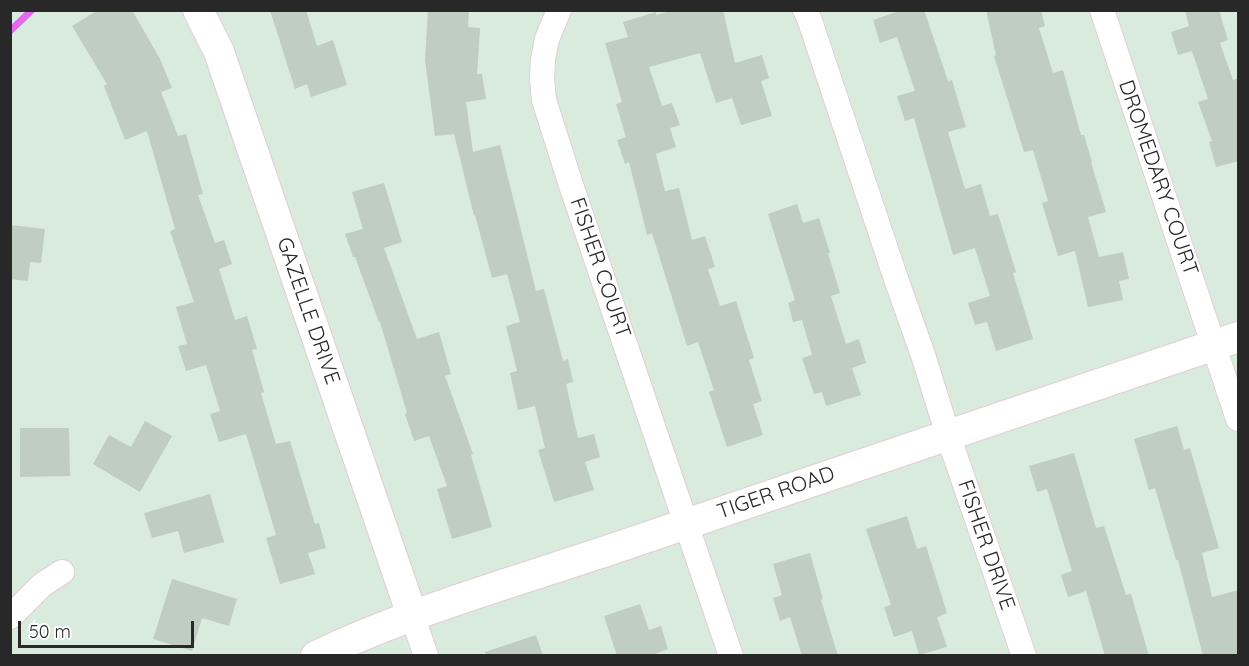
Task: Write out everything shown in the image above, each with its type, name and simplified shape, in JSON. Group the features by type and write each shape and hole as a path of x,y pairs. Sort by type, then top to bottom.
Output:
{"street":[{"name":"GAZELLE DRIVE","path":"198,10 219,52 412,615"},
{"name":"FISHER COURT","path":"559,10 547,39 543,59 544,100 687,524"},
{"path":"805,10 923,355 948,435"},
{"name":"DROMEDARY COURT","path":"1102,10 1161,190 1227,341 1239,418"},
{"name":"TIGER ROAD","path":"316,656 412,615 582,560 1227,341"},
{"name":"FISHER DRIVE","path":"948,435 1024,656"},
{"path":"687,524 731,656"},
{"path":"10,617 42,585 62,572"},
{"path":"412,615 426,656"}],"building":[{"path":"98,10 132,10 160,59 172,88 161,92 178,136 186,134 203,194 198,195 215,243 224,240 232,264 219,269 235,320 247,316 257,349 252,350 264,392 261,393 276,444 290,441 315,524 319,523 326,548 308,553 315,574 280,584 266,538 276,535 246,434 219,442 210,414 220,411 206,365 186,371 178,346 187,344 176,307 194,302 170,231 175,229 147,131 125,140 104,86 107,84 72,26"},
{"path":"270,10 306,10 317,46 333,40 347,85 311,97 307,84 295,89"},
{"path":"428,10 469,10 468,27 480,28 477,74 482,74 486,99 466,102 473,152 500,145 536,291 544,289 563,361 568,359 573,382 566,384 578,438 594,434 600,457 585,462 594,490 554,502 538,450 545,448 535,406 518,410 510,373 517,371 506,326 520,322 507,274 492,278 454,134 435,136 425,60"},
{"path":"674,10 723,10 735,63 762,55 769,78 761,81 772,116 741,125 732,98 716,103 700,53 649,67 662,106 672,103 680,125 670,128 676,147 656,154 665,191 679,188 692,240 705,236 715,267 708,269 720,306 736,301 754,358 749,360 762,401 753,404 763,435 727,447 709,392 714,390 698,342 687,346 652,233 647,235 629,162 625,164 617,140 626,137 616,104 622,102 605,43 628,37 623,22 656,12 656,15"},
{"path":"902,10 924,10 948,81 952,80 966,127 948,132 965,189 981,184 990,216 998,214 1033,339 996,351 987,322 975,325 968,303 990,296 975,248 953,255 914,118 905,121 897,96 915,91 897,37 880,43 873,20"},
{"path":"986,10 1041,10 1045,26 1039,28 1053,73 1063,70 1106,212 1088,217 1099,257 1123,252 1129,279 1119,281 1123,300 1088,307 1075,251 1058,256 1042,203 1048,201 1033,150 1024,152 994,56 996,55"},
{"path":"1185,10 1219,10 1228,40 1220,43 1233,80 1239,78 1239,161 1216,167 1209,142 1212,141 1198,102 1208,99 1192,51 1178,55 1171,32 1189,26"},
{"path":"384,183 402,242 384,248 417,339 439,332 451,374 445,376 473,454 471,455 492,527 452,539 437,489 447,486 429,436 414,441 380,322 345,234 363,229 352,192"},
{"path":"797,204 803,223 819,218 840,293 831,296 846,344 859,339 866,363 852,368 861,395 826,406 822,392 814,394 802,358 812,355 802,320 793,322 788,303 795,300 768,214"},
{"path":"10,225 45,229 41,263 30,262 28,281 10,279"},
{"path":"145,421 172,436 140,492 93,464 109,435 131,447"},
{"path":"1177,426 1184,450 1190,448 1219,548 1202,553 1212,597 1239,590 1239,656 1203,656 1178,560 1176,560 1155,488 1149,490 1134,439"},
{"path":"20,428 69,428 70,476 20,477"},
{"path":"1074,453 1096,528 1104,526 1126,595 1131,594 1149,656 1105,656 1086,591 1068,597 1061,575 1072,571 1047,489 1037,492 1029,466"},
{"path":"210,494 224,542 184,553 178,531 152,538 144,513"},
{"path":"907,516 917,549 926,546 947,613 937,617 947,647 919,655 912,631 894,637 884,607 891,605 866,529"},
{"path":"810,553 838,656 802,656 790,617 780,621 773,598 782,595 773,564"},
{"path":"172,579 237,599 229,626 202,618 192,651 153,639"},
{"path":"640,604 649,630 661,626 668,649 650,656 617,656 604,616"},
{"path":"536,635 543,656 485,656 485,652"}],"waterway":[{"path":"10,31 32,10"}]}
